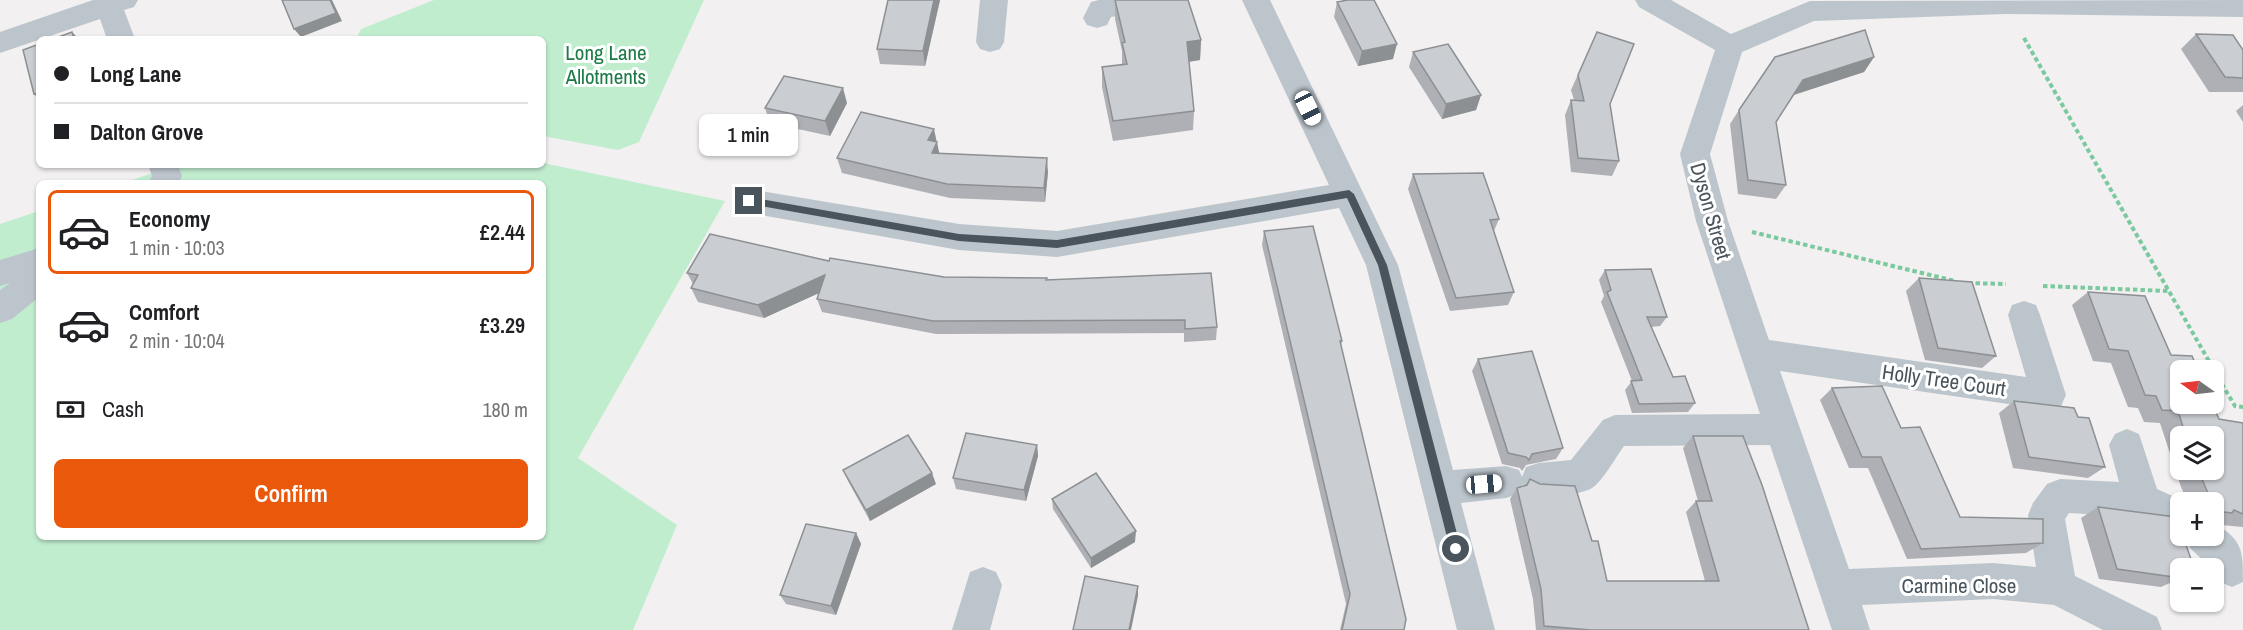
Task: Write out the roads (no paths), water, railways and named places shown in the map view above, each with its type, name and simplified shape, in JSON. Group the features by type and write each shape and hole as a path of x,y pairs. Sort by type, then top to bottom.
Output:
{"street":[{"path":"990,42 994,0"},
{"path":"1098,9 1162,0"},
{"path":"1256,0 1382,265 1476,630"},
{"path":"1649,0 1730,46 1810,12 1892,4 2243,7"},
{"path":"0,43 113,2 120,36"},
{"name":"Dyson Street","path":"1730,46 1695,154 1712,221 1851,630"},
{"path":"749,201 959,237 1057,244 1349,194"},
{"path":"0,273 36,262"},
{"path":"0,309 36,281"},
{"name":"Holly Tree Court","path":"1756,353 2049,395 2027,300"},
{"path":"1440,488 1581,476 1615,431 1782,429"},
{"path":"2127,446 2142,500"},
{"path":"2058,587 2046,515 2060,496 2142,500 2170,513"},
{"path":"2215,546 2232,569"},
{"name":"Carmine Close","path":"1836,588 1993,581 2058,587 2143,630"},
{"path":"971,630 983,585"}],"park label":[{"name":"Long Lane Allotments","path":"606,64"}]}
